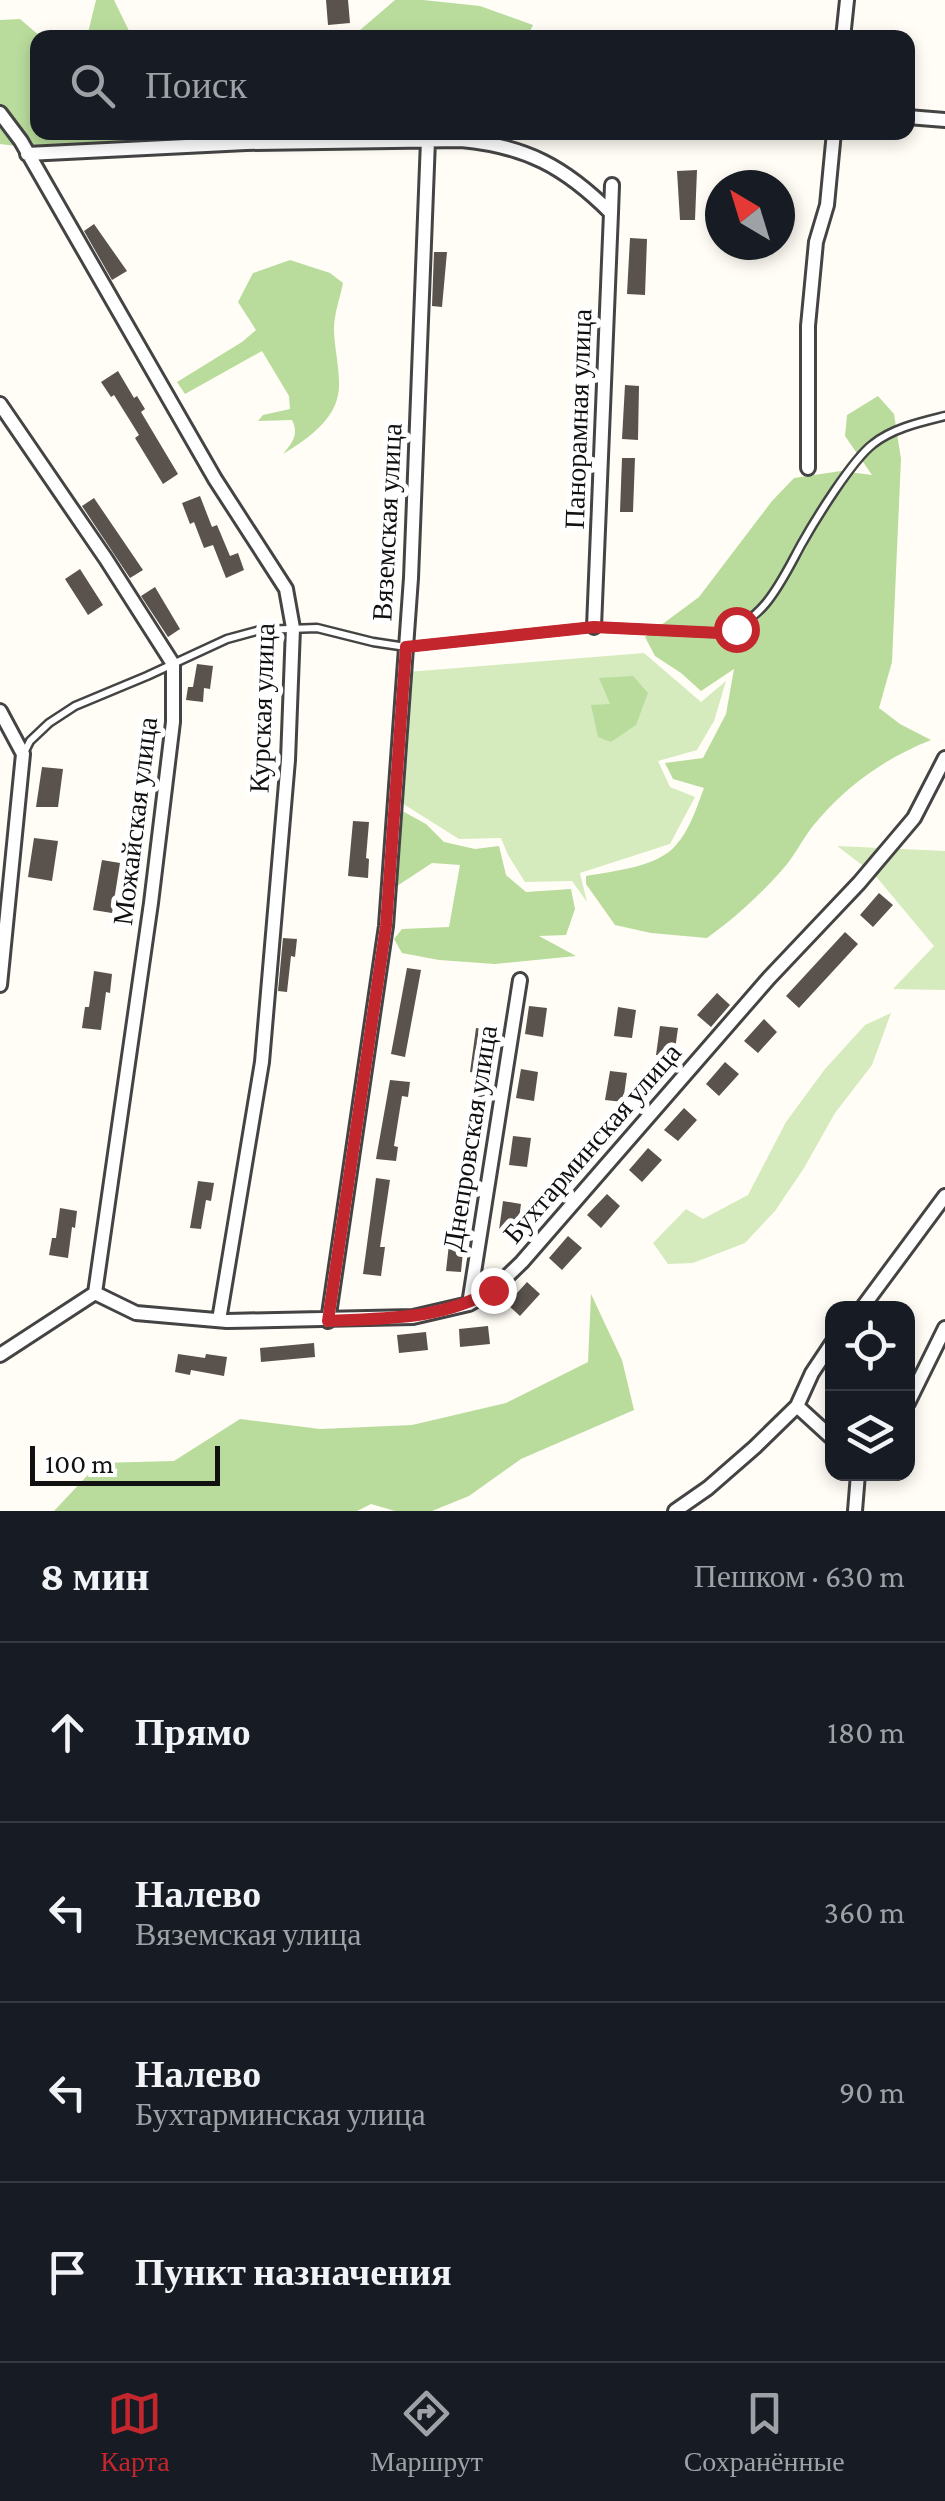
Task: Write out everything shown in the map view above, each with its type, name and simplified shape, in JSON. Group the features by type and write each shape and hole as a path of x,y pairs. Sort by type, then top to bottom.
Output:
{"street":[{"path":"844,30 846,0"},
{"name":"Курская улица","path":"0,113 21,141 242,524 286,589 293,628 288,760 262,1062 220,1320"},
{"path":"915,118 945,120"},
{"name":"Вяземская улица","path":"328,1321 386,926 411,578 428,140"},
{"path":"808,468 808,326 816,242 828,205 833,140"},
{"path":"27,154 246,142 486,143 532,155 565,173 611,213"},
{"name":"Панорамная улица","path":"594,627 612,186"},
{"path":"0,404 173,664"},
{"name":"Можайская улица","path":"95,1292 151,904 173,722 173,664"},
{"path":"0,710 24,754 0,985"},
{"name":"Бухтарминская улица","path":"95,1292 136,1313 220,1320 328,1321 412,1317 469,1304 493,1290 522,1262 769,978 860,882 914,818 945,758"},
{"name":"Днепровская улица","path":"469,1304 520,980"},
{"path":"867,1301 945,1196"},
{"path":"0,1355 95,1292"},
{"path":"914,1391 945,1328"},
{"path":"675,1511 708,1488 797,1406 825,1354"},
{"path":"797,1406 825,1432"},
{"path":"855,1511 857,1481"}],"lane":[{"path":"24,754 30,741 49,723 75,706 226,639 260,630 317,628 406,647 594,627 720,633 736,629 754,618 782,583 802,543 860,456 874,442 890,434 945,416"}],"green space":[{"path":"96,0 114,0 129,30 89,30"},
{"path":"395,0 480,6 533,25 530,30 360,30"},
{"path":"20,19 33,30 30,140 133,140 48,150 0,144 0,20"},
{"path":"290,260 330,273 343,283 334,323 339,383 334,408 323,424 283,454 294,438 292,420 258,421 263,415 290,409 289,396 262,351 185,394 177,382 256,330 238,302 253,273"},
{"path":"878,396 894,414 901,459 892,662 879,708 931,740 884,763 843,794 813,826 773,880 707,938 615,925 586,884 586,876 647,863 668,852 681,839 704,788 673,779 665,763 703,758 726,714 734,669 701,691 655,656 645,637 699,597 794,478 841,471 872,475 845,436 847,415"},
{"path":"644,653 701,702 726,681 714,721 697,750 658,761 670,787 695,797 670,844 580,873 587,902 572,881 525,882 501,838 459,839 397,800 395,673"},
{"path":"633,676 648,693 636,725 611,742 598,737 591,705 610,704 599,678"},
{"path":"395,807 426,824 444,842 475,849 499,846 506,875 526,892 571,889 575,909 566,935 539,936 576,956 495,964 402,953 394,939 402,929 449,927 460,865 432,863 388,892"},
{"path":"837,846 945,851 945,990 893,989 934,946 874,874"},
{"path":"891,1013 872,1065 835,1113 775,1211 745,1243 693,1263 668,1264 653,1243 686,1209 703,1219 748,1195 786,1122 825,1069 865,1025"},
{"path":"591,1294 622,1360 634,1410 521,1459 469,1496 432,1511 395,1511 371,1504 357,1511 54,1511 99,1463 174,1461 240,1419 320,1429 412,1425 506,1403 588,1362"}],"building":[{"path":"326,0 348,0 350,23 328,25"},
{"path":"697,170 695,220 680,220 677,171"},
{"path":"94,224 127,271 112,280 84,231"},
{"path":"630,238 647,239 645,295 627,294"},
{"path":"434,252 447,252 442,307 432,306"},
{"path":"118,371 145,409 141,412 178,474 163,484 135,438 139,435 101,382"},
{"path":"625,385 639,386 638,440 622,439"},
{"path":"570,439 588,440 584,528 569,527"},
{"path":"622,458 635,458 633,512 620,512"},
{"path":"200,496 212,527 217,525 230,556 238,553 244,570 226,578 213,545 204,548 182,503"},
{"path":"94,498 143,570 130,578 82,506"},
{"path":"80,569 103,605 88,615 65,579"},
{"path":"155,587 180,629 168,637 141,596"},
{"path":"197,664 213,666 210,689 204,688 203,702 186,700"},
{"path":"42,767 63,769 58,807 36,807"},
{"path":"353,821 369,822 368,878 348,876"},
{"path":"34,838 58,841 52,881 28,877"},
{"path":"102,860 120,863 112,913 93,910"},
{"path":"879,893 893,905 873,927 860,915"},
{"path":"845,932 858,944 799,1008 786,996"},
{"path":"283,938 297,939 287,992 278,991"},
{"path":"407,968 421,970 405,1057 391,1054"},
{"path":"94,971 112,974 101,1030 82,1028"},
{"path":"717,993 730,1005 711,1027 697,1015"},
{"path":"529,1006 547,1008 543,1037 525,1034"},
{"path":"618,1007 636,1010 632,1038 614,1036"},
{"path":"764,1019 777,1032 758,1053 744,1041"},
{"path":"660,1026 678,1028 674,1057 656,1055"},
{"path":"476,1028 496,1031 461,1272 446,1271 477,1073 470,1072"},
{"path":"725,1062 739,1074 719,1096 706,1084"},
{"path":"521,1069 538,1072 534,1101 516,1098"},
{"path":"610,1071 627,1073 623,1102 605,1100"},
{"path":"390,1080 410,1082 408,1097 402,1096 394,1146 398,1147 396,1161 376,1159"},
{"path":"684,1108 697,1120 678,1141 664,1130"},
{"path":"595,1131 608,1144 589,1165 575,1153"},
{"path":"513,1136 531,1138 527,1167 509,1165"},
{"path":"648,1148 662,1160 642,1182 629,1170"},
{"path":"376,1178 390,1180 380,1247 385,1247 381,1276 363,1274"},
{"path":"198,1181 214,1183 211,1201 206,1200 201,1229 190,1228"},
{"path":"607,1194 620,1206 601,1228 587,1215"},
{"path":"503,1201 521,1204 517,1233 499,1230"},
{"path":"60,1208 77,1211 68,1258 49,1255"},
{"path":"568,1236 582,1248 562,1270 549,1258"},
{"path":"527,1282 540,1294 520,1316 507,1304"},
{"path":"488,1326 490,1344 460,1347 459,1329"},
{"path":"426,1332 428,1350 399,1353 397,1335"},
{"path":"314,1343 315,1357 261,1362 260,1348"},
{"path":"178,1354 227,1357 224,1376 191,1370 190,1375 175,1372"}],"route":[{"path":"493,1290 469,1304 412,1317 328,1321 386,926 406,647 594,627 720,633 736,629"}]}
